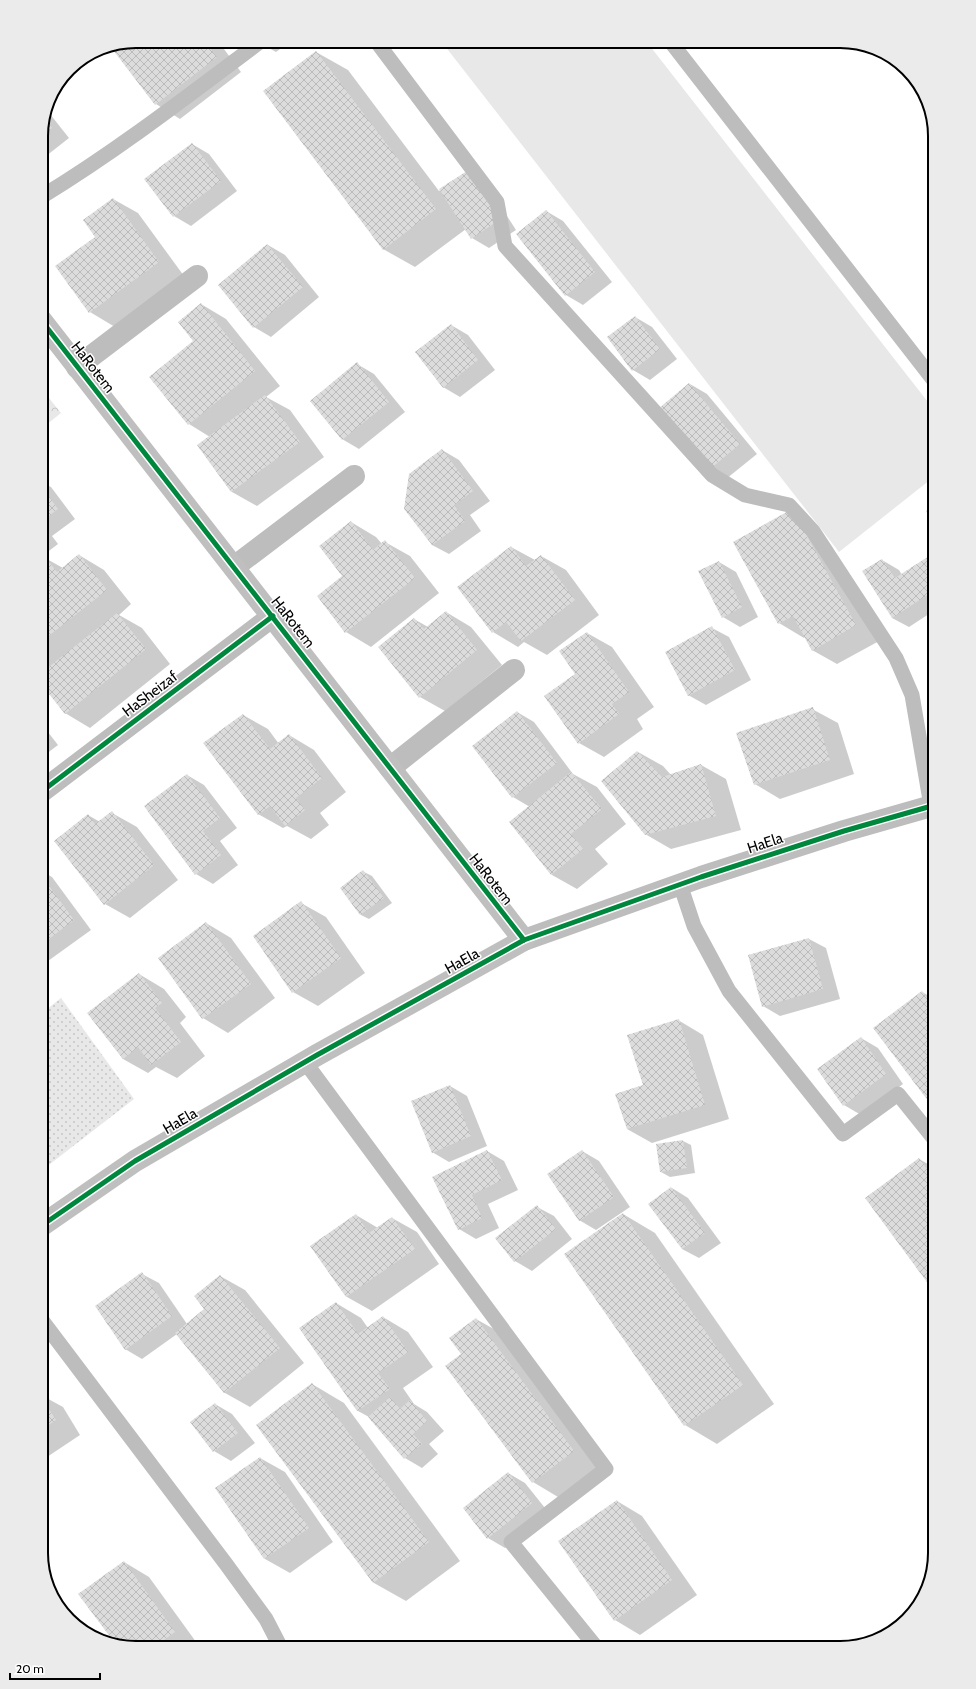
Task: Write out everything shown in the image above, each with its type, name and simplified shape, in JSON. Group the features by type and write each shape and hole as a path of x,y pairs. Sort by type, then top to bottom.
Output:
{"street":[{"path":"77,367 197,276"},
{"name":"HaRotem","path":"48,329 524,940"},
{"path":"234,567 354,476"},
{"name":"HaSheizaf","path":"48,787 273,616"},
{"path":"390,768 514,670"},
{"name":"HaEla","path":"48,1221 135,1161 305,1062 524,940 680,884 844,831 928,807"}],"lane":[{"path":"48,193 79,174 144,129 252,48"},
{"path":"381,48 497,202 505,246 712,475 745,495 789,505 814,531 896,658 912,695 928,780"},
{"path":"675,48 928,373"},
{"path":"680,884 694,926 729,991 843,1134 898,1094 928,1131"},
{"path":"305,1062 606,1469 510,1542 591,1641"},
{"path":"48,1328 226,1564 266,1619 277,1641"}],"green space":[{"path":"446,48 651,48 928,402 928,482 839,552"},
{"path":"48,397 61,413 48,423"},
{"path":"61,998 134,1099 48,1166 48,1008"}],"building":[{"path":"136,48 210,48 217,57 155,105 114,51"},
{"path":"316,51 436,209 383,250 263,91"},
{"path":"49,124 52,128 48,131"},
{"path":"192,143 221,181 173,217 144,179"},
{"path":"467,171 499,220 471,239 439,189"},
{"path":"113,198 159,262 89,313 55,266 95,237 83,220"},
{"path":"546,210 595,272 565,296 516,234"},
{"path":"267,244 303,287 253,328 218,285"},
{"path":"201,303 255,371 188,425 149,377 193,341 178,322"},
{"path":"635,316 660,349 632,371 607,337"},
{"path":"451,324 478,360 443,388 415,352"},
{"path":"357,362 389,402 342,440 310,401"},
{"path":"689,383 740,444 709,470 658,409"},
{"path":"265,395 300,442 231,492 197,445"},
{"path":"442,449 473,491 454,505 465,521 432,545 404,509 409,474"},
{"path":"48,495 58,509 48,517"},
{"path":"792,509 856,625 812,651 793,616 778,624 733,542"},
{"path":"351,521 373,550 385,540 415,578 345,633 317,596 342,576 319,546"},
{"path":"511,546 526,566 541,555 575,600 521,641 506,622 492,633 457,587"},
{"path":"79,554 107,590 48,636 48,561 57,572"},
{"path":"928,557 928,595 892,618 862,571 882,559 895,578"},
{"path":"719,561 742,607 722,618 698,571"},
{"path":"446,611 477,650 419,698 378,647 414,618 424,629"},
{"path":"117,613 146,649 65,714 48,693 48,667"},
{"path":"712,626 735,670 688,696 665,652"},
{"path":"587,632 629,692 612,704 619,714 578,744 544,696 575,674 559,651"},
{"path":"813,707 830,760 754,785 736,733"},
{"path":"517,711 557,763 512,798 472,746"},
{"path":"243,714 270,749 289,734 322,778 296,798 305,810 285,826 270,806 258,815 203,743"},
{"path":"637,751 662,777 701,764 716,816 645,835 601,781"},
{"path":"571,772 602,809 571,834 583,849 551,875 509,822"},
{"path":"187,774 220,818 203,831 221,855 195,875 144,806"},
{"path":"112,811 154,865 104,905 54,841 88,814 95,824"},
{"path":"363,870 384,898 360,915 340,888"},
{"path":"48,885 74,920 48,940"},
{"path":"301,901 341,958 292,993 253,936"},
{"path":"206,922 251,984 202,1019 158,958"},
{"path":"809,938 823,989 762,1007 748,955"},
{"path":"139,973 162,1003 155,1008 181,1042 151,1065 138,1047 123,1059 87,1013"},
{"path":"922,991 928,999 928,1101 873,1028"},
{"path":"679,1019 705,1105 627,1129 615,1094 643,1085 627,1035"},
{"path":"861,1037 886,1074 843,1106 817,1069"},
{"path":"450,1085 471,1136 432,1153 411,1101"},
{"path":"683,1140 687,1168 660,1172 656,1144"},
{"path":"487,1150 502,1180 472,1195 482,1218 458,1230 432,1177"},
{"path":"582,1150 614,1197 579,1221 547,1174"},
{"path":"919,1158 928,1170 928,1284 865,1198"},
{"path":"671,1187 705,1233 682,1249 648,1204"},
{"path":"537,1205 556,1229 514,1262 495,1238"},
{"path":"623,1213 743,1385 684,1426 564,1254"},
{"path":"356,1214 369,1233 392,1217 415,1249 346,1297 310,1246"},
{"path":"142,1272 172,1316 125,1350 95,1306"},
{"path":"220,1275 280,1348 224,1393 175,1333 204,1309 194,1296"},
{"path":"336,1302 358,1334 383,1316 408,1352 378,1373 390,1389 357,1411 299,1328"},
{"path":"476,1318 574,1451 532,1483 445,1366 461,1354 449,1338"},
{"path":"312,1383 429,1542 373,1583 256,1425"},
{"path":"390,1397 400,1409 410,1400 427,1421 413,1434 422,1444 404,1459 368,1417"},
{"path":"215,1403 238,1433 213,1452 190,1422"},
{"path":"48,1408 56,1420 48,1425"},
{"path":"260,1457 309,1528 264,1559 215,1488"},
{"path":"508,1472 532,1503 487,1539 463,1508"},
{"path":"617,1500 672,1580 614,1621 558,1541"},
{"path":"124,1561 175,1632 163,1641 130,1641 110,1637 78,1594"}],"cycle path":[{"path":"48,329 524,940"},
{"path":"48,787 273,616"},
{"path":"48,1221 135,1161 317,1055 524,940 701,877 844,831 928,807"}]}
